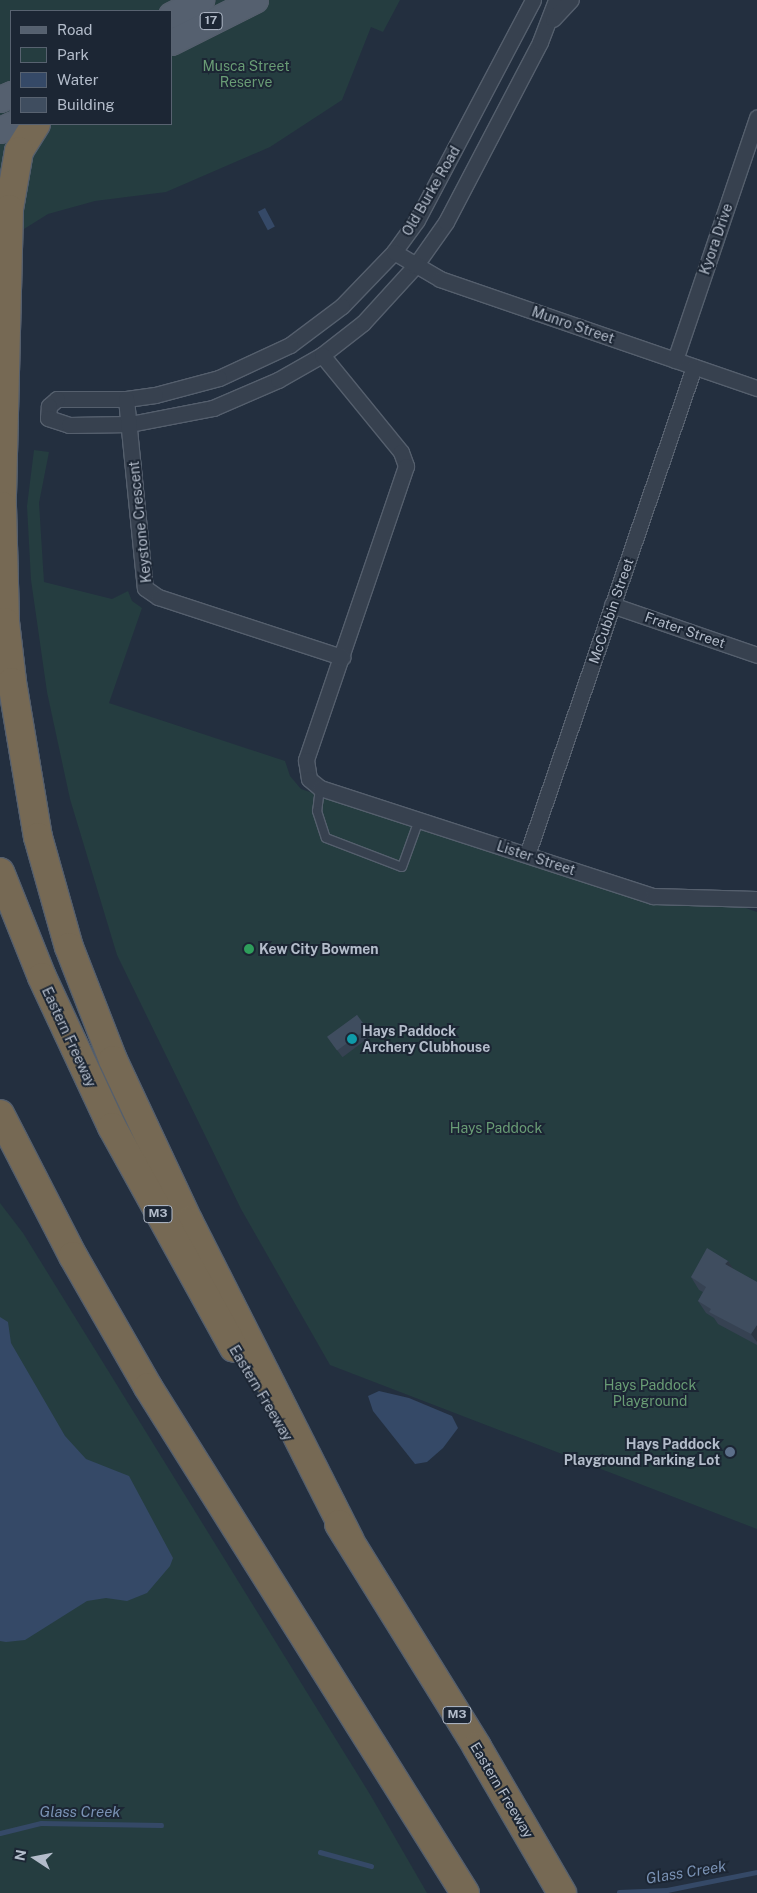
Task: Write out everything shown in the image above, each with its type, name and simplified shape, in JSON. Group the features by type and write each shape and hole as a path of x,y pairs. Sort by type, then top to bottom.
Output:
{"highway":[{"path":"35,125 19,152 9,209 4,303 2,524 6,622 26,782 52,891 86,995 135,1109 349,1540"},
{"path":"0,167 9,209"},
{"name":"Eastern Freeway","path":"0,872 42,977 112,1127 202,1295 349,1540 482,1755 562,1893"},
{"path":"0,1114 73,1256 148,1387 465,1893"},
{"path":"0,1146 73,1256"}],"main road":[{"name":"17","path":"172,14 201,0"},
{"name":"17","path":"172,42 255,0"}],"street":[{"name":"Old Burke Road","path":"532,0 428,202 394,252 342,306 290,345 219,378 155,395 126,399 57,399 46,411 48,418 58,424 130,424 178,417 244,397 322,356 363,323 415,266 460,198 549,23 556,0"},
{"name":"Old Burke Road","path":"549,23 571,0"},
{"name":"Kyora Drive","path":"675,360 757,118"},
{"name":"Munro Street","path":"394,252 440,279 757,388"},
{"path":"320,788 309,779 306,760 406,466 401,452 322,356"},
{"name":"McCubbin Street","path":"527,855 694,367"},
{"name":"Keystone Crescent","path":"126,399 145,588 158,597 342,656"},
{"name":"Frater Street","path":"612,605 757,655"},
{"name":"Lister Street","path":"320,788 653,896 757,899"}],"lane":[{"path":"320,788 317,811 326,838 402,867 418,820"}],"green space":[{"name":"Musca Street Reserve","path":"0,0 400,0 383,32 371,27 342,100 270,147 166,192 95,201 48,214 0,244"},
{"name":"Hays Paddock","path":"34,450 49,452 39,503 44,582 112,599 128,591 132,601 142,608 109,703 285,761 290,776 301,789 654,904 732,903 757,912 757,1529 330,1365 241,1209 117,955 70,799 47,692 31,580 27,506"},
{"path":"0,1203 23,1233 371,1796 427,1893 0,1893"}],"water":[{"path":"265,208 275,227 268,230 258,212"},
{"path":"0,1317 8,1322 11,1343 65,1436 86,1459 129,1476 173,1558 170,1566 147,1593 127,1601 106,1598 87,1601 25,1640 6,1642 0,1641"},
{"path":"379,1391 409,1398 452,1416 458,1428 443,1448 427,1462 415,1464 373,1411 368,1396"}],"building":[{"path":"357,1015 367,1029 337,1051 327,1037"},
{"path":"707,1248 728,1261 725,1264 757,1282 757,1325 751,1334 709,1312 711,1309 698,1301 706,1287 691,1277"}],"waterway":[{"name":"Glass Creek","path":"0,1833 41,1823 161,1825"},
{"name":"Glass Creek","path":"320,1852 371,1866"},
{"name":"Glass Creek","path":"619,1892 667,1890 757,1872"}],"place":[{"name":"Kew City Bowmen","path":"249,949"},
{"name":"Hays Paddock Archery Clubhouse","path":"352,1039"},
{"name":"Hays Paddock Playground Parking Lot","path":"730,1452"}],"park label":[{"name":"Hays Paddock Playground","path":"650,1394"}]}
